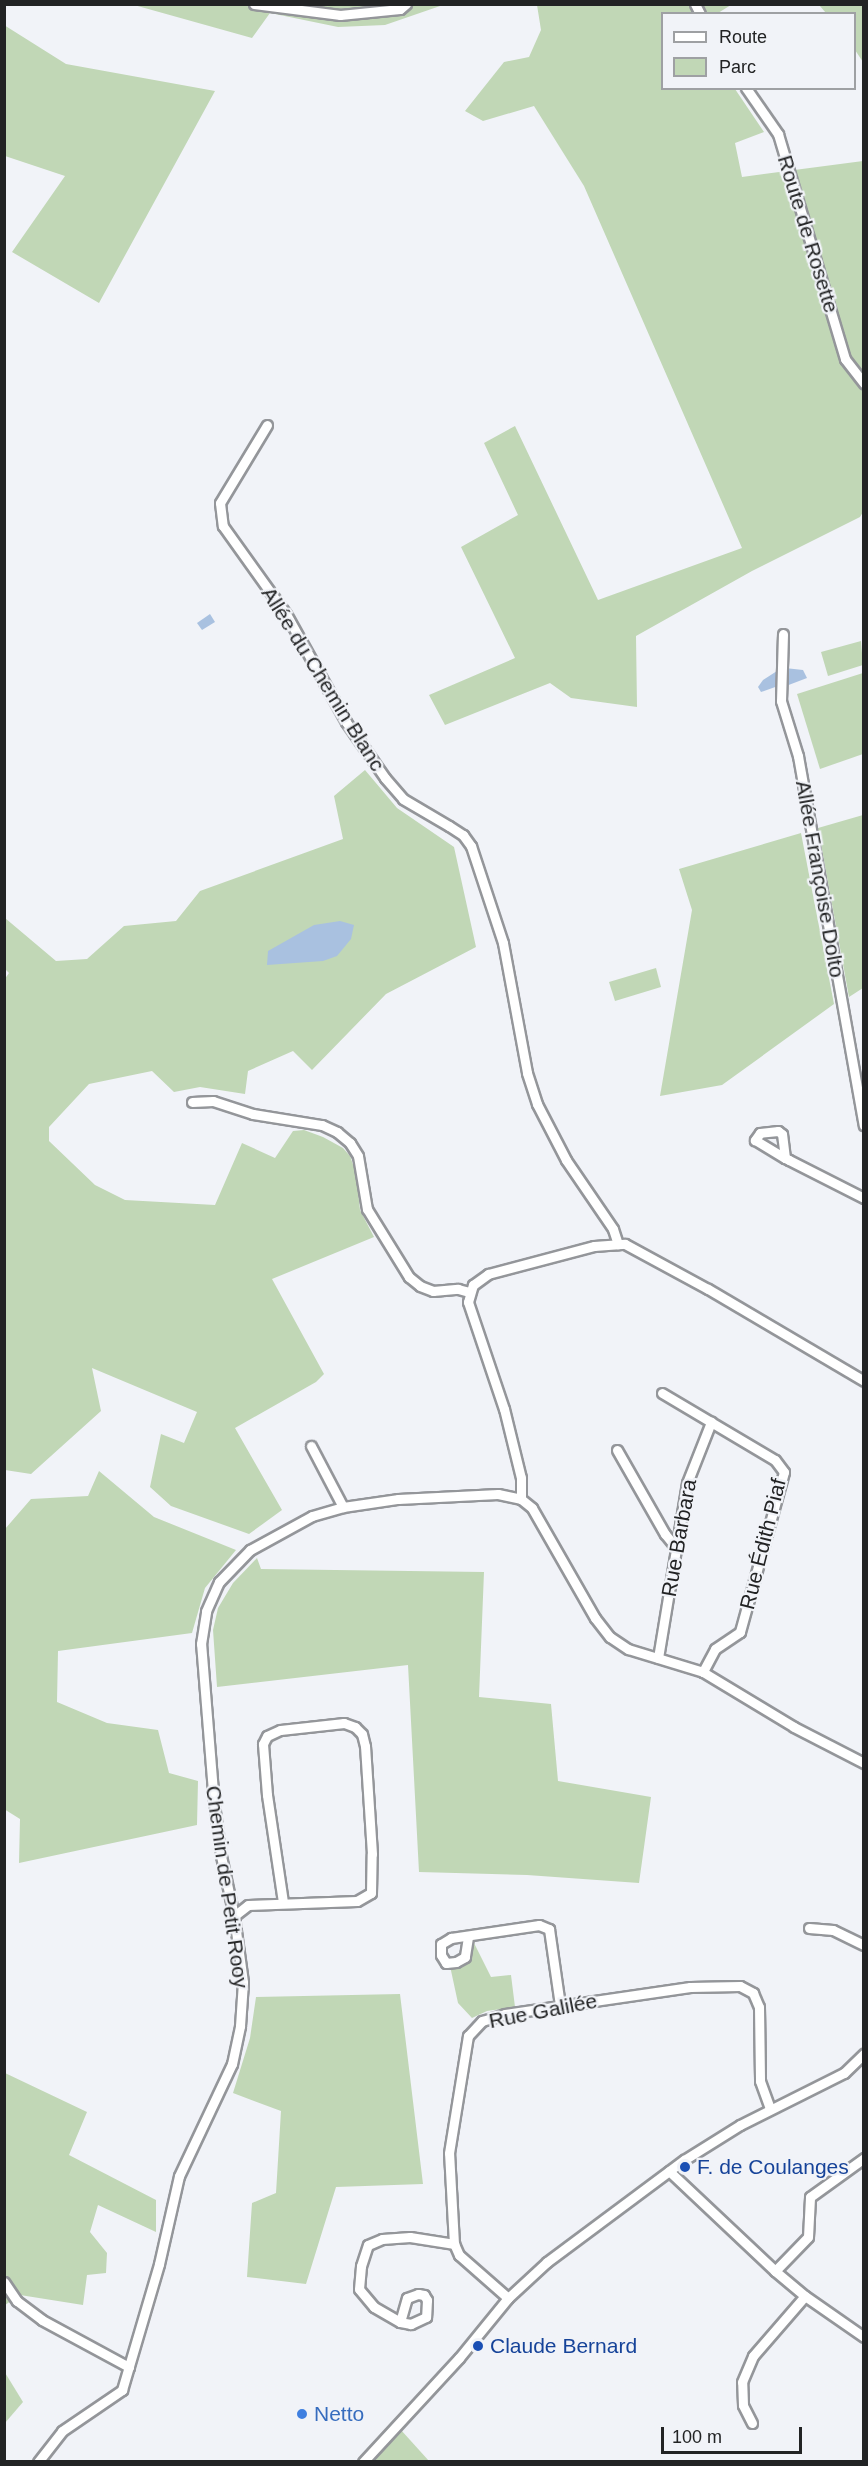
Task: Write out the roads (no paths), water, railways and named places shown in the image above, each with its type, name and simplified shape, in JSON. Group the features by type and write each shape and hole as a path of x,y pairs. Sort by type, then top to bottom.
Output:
{"street":[{"path":"254,4 340,15 399,9 405,4"},
{"name":"Route de Rosette","path":"747,90 778,134 845,359 864,383"},
{"name":"Allée du Chemin Blanc","path":"267,425 220,503 223,526 286,614 346,722 385,778 403,799 463,836 471,846 503,943 526,1073 537,1104 566,1160 603,1214 618,1244"},
{"name":"Allée Françoise Dolto","path":"783,634 781,700 798,756 863,1119"},
{"path":"192,1102 213,1101 253,1114 322,1125 337,1132 350,1143 358,1156 367,1209 409,1277 420,1286 433,1291 458,1289 470,1292"},
{"path":"785,1158 864,1198"},
{"path":"864,1381 653,1257 618,1244 594,1246 504,1269 480,1279 470,1292 470,1310 493,1373 515,1448 521,1499 532,1508 595,1618 610,1637 628,1649 703,1672 794,1727 864,1762"},
{"name":"Rue Édith Piaf","path":"662,1393 775,1460 784,1472 740,1632 715,1649 703,1672"},
{"name":"Rue Barbara","path":"658,1658 687,1483 711,1422"},
{"path":"311,1446 343,1507"},
{"path":"617,1450 665,1534 677,1549"},
{"name":"Chemin de Petit Rooy","path":"38,2462 62,2431 122,2390 159,2264 179,2176 232,2064 240,2026 243,1982 214,1804 201,1644 206,1611 219,1582 250,1551 312,1516 343,1507 398,1499 498,1494 521,1499"},
{"path":"234,1916 248,1905 357,1901 371,1893 372,1854 364,1746 362,1734 355,1727 344,1724 280,1730 267,1736 263,1744 267,1795 283,1902"},
{"path":"468,1937 539,1925 549,1929 560,2006"},
{"path":"809,1928 833,1930 864,1945"},
{"name":"Rue Galilée","path":"454,2244 455,2222 449,2153 468,2036 482,2021 505,2014 690,1987 720,1985 747,1990 753,1993 759,2007 760,2081 770,2109"},
{"path":"363,2462 459,2358 508,2298 547,2262 669,2171 770,2109 844,2073 864,2054"},
{"path":"775,2271 808,2237 810,2197 864,2158"},
{"path":"669,2171 775,2271 864,2337"},
{"path":"400,2322 374,2307 359,2289 361,2266 368,2245 382,2239 410,2238 454,2244 459,2255 471,2267 508,2298"},
{"path":"4,2282 17,2301 42,2320 129,2367"},
{"path":"752,2423 743,2405 742,2382 753,2356 806,2296"}],"water":[{"path":"210,614 215,622 202,630 197,623"},
{"path":"785,668 803,670 807,678 786,686"},
{"path":"777,671 778,686 761,692 758,687 763,680"},
{"path":"340,921 354,925 351,939 337,956 323,961 267,965 268,951 314,925"}],"place":[{"name":"F. de Coulanges","path":"685,2167"},
{"name":"Claude Bernard","path":"478,2346"},
{"name":"Netto","path":"302,2414"}]}
